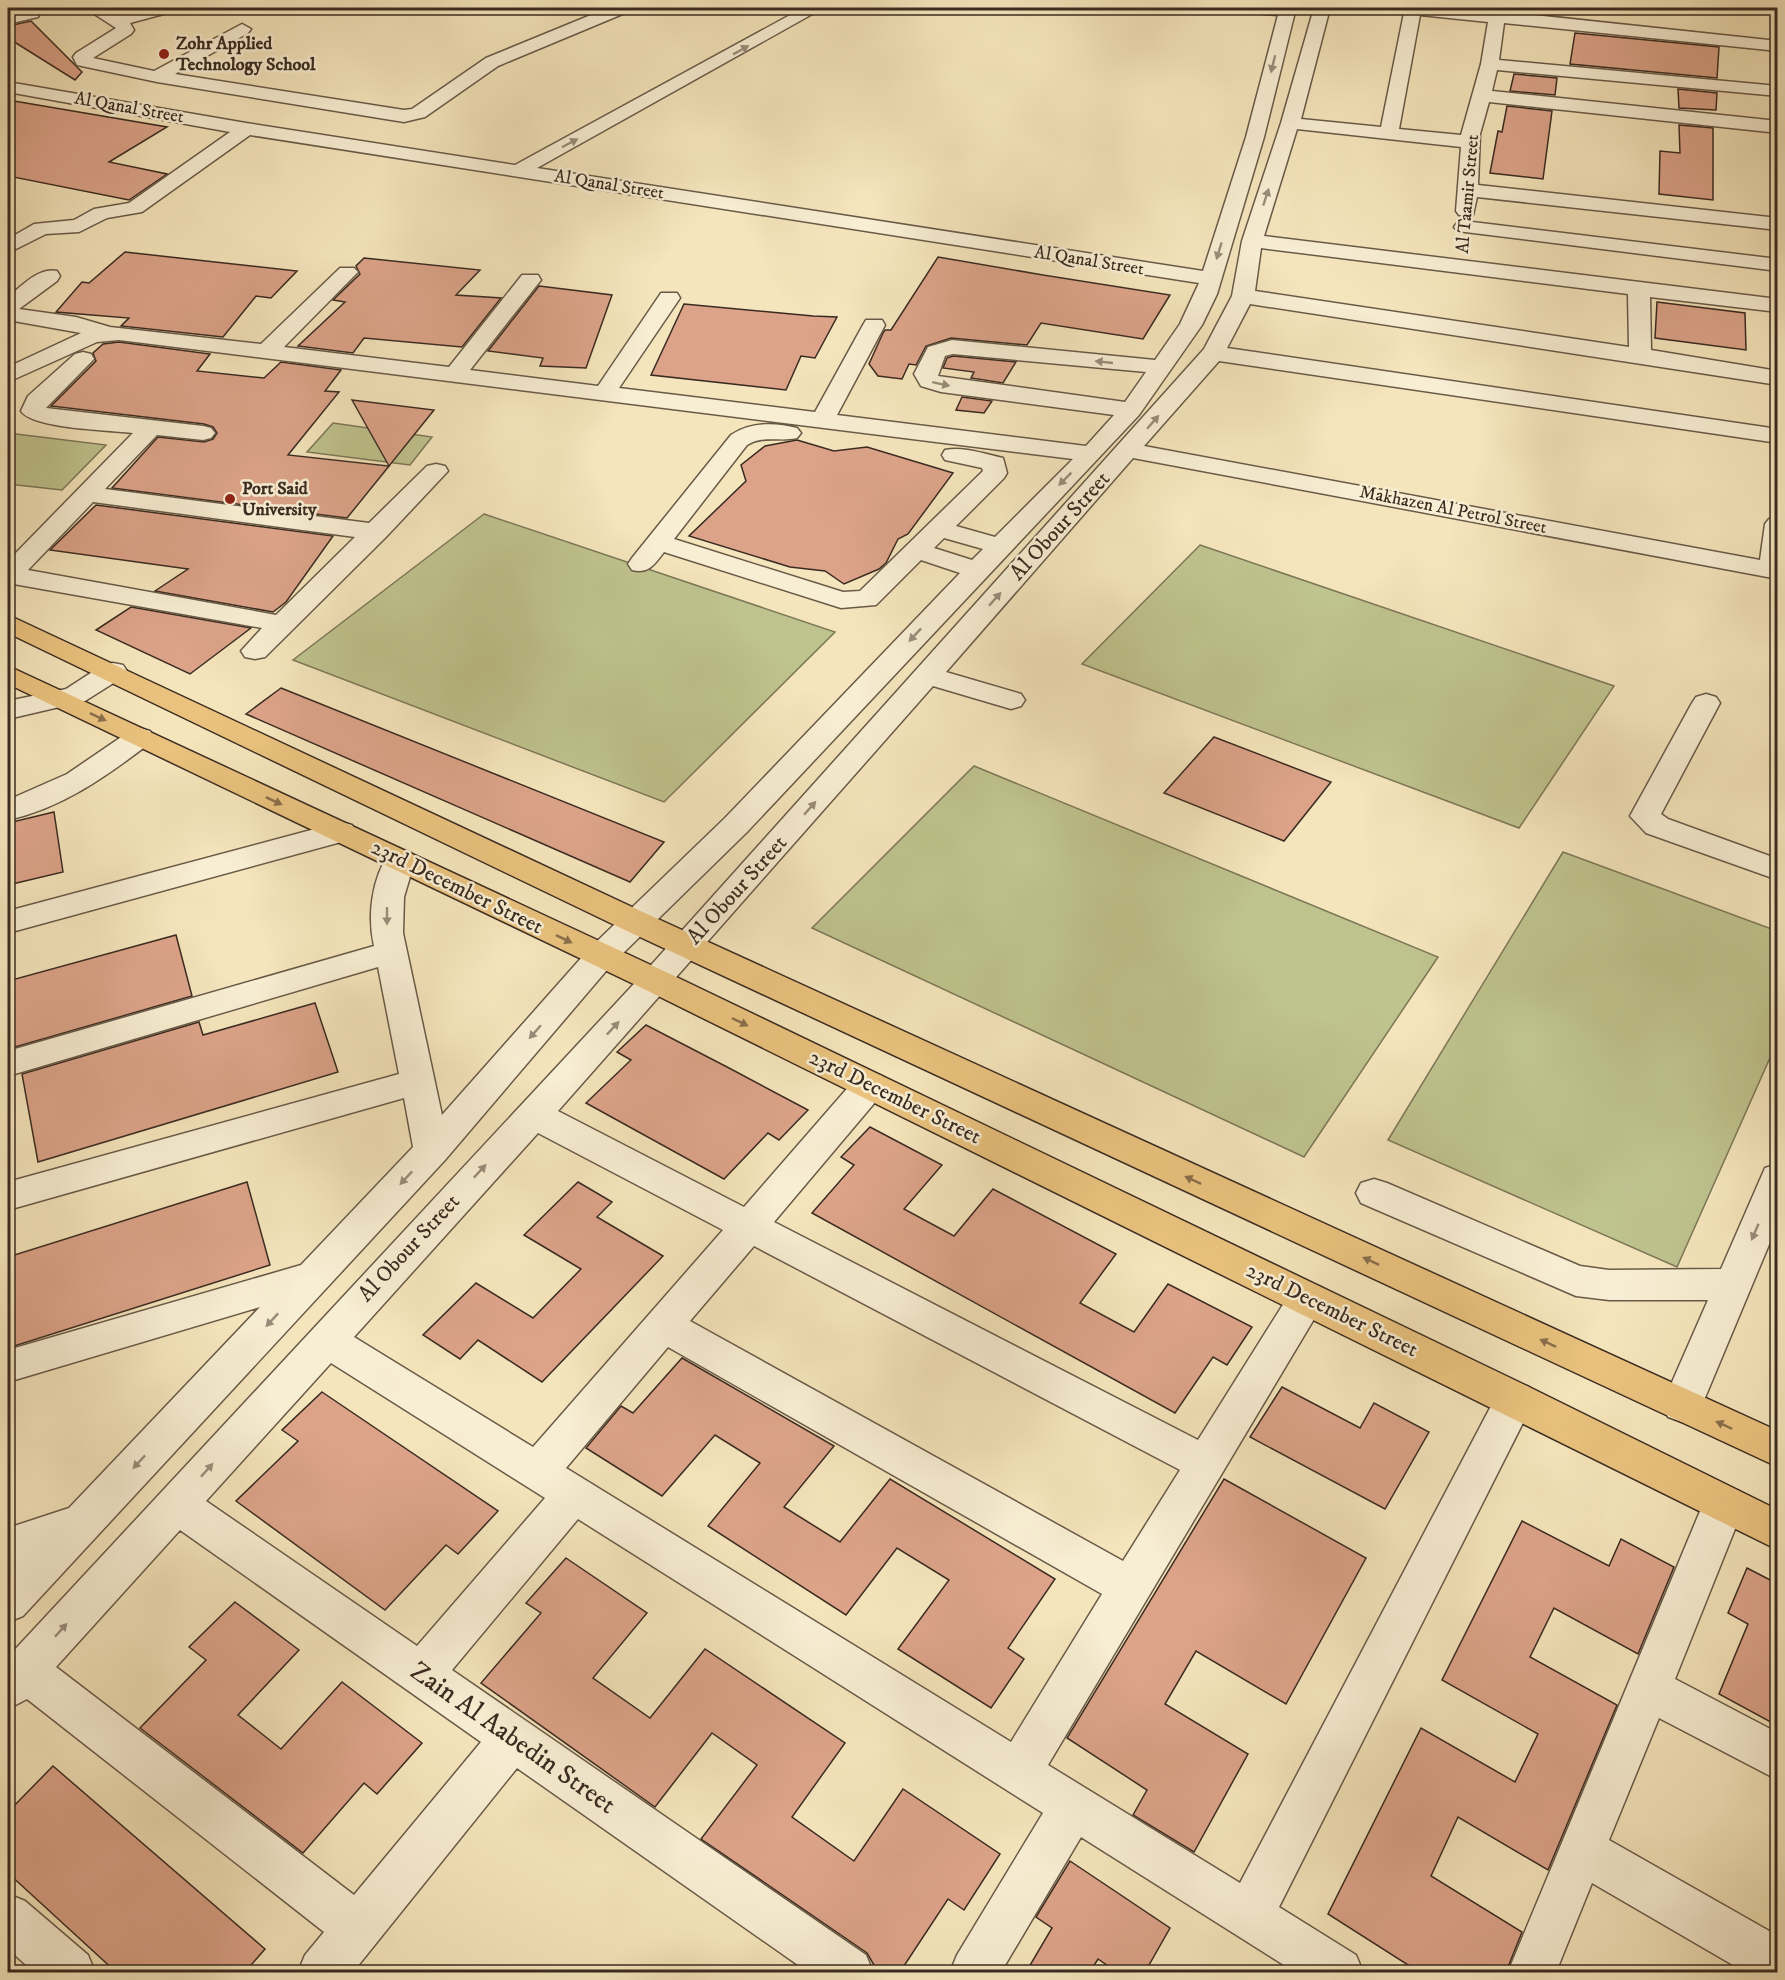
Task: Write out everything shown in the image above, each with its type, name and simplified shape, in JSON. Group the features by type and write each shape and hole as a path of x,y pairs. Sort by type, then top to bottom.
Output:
{"main road":[{"name":"23rd December Street","path":"8,623 687,946 1682,1405 1775,1443"},
{"name":"23rd December Street","path":"8,674 656,981 1515,1399 1778,1531"}],"street":[{"path":"93,8 126,27 123,33 81,60 157,77 404,116 418,113 500,57 619,9"},
{"path":"117,21 165,8"},
{"path":"518,171 815,8"},
{"path":"1250,8 1287,9"},
{"name":"Al Obour Street","path":"16,1679 325,1339 656,981 1213,353 1227,332 1243,296 1252,241 1322,8"},
{"path":"1389,134 1408,8 1777,46"},
{"name":"Al Obour Street","path":"8,1602 432,1150 601,956 736,825 935,613 1092,454 1131,410 1191,325 1211,279 1255,137 1287,9"},
{"path":"9,18 32,14"},
{"name":"Al Taamir Street","path":"1462,267 1470,142 1490,64 1497,16"},
{"path":"157,77 242,29"},
{"path":"556,34 593,41"},
{"path":"500,57 531,65"},
{"path":"1490,64 1778,91"},
{"name":"Al Qanal Street","path":"8,87 246,129 1211,279"},
{"path":"446,93 467,98"},
{"path":"1483,96 1778,127"},
{"path":"1263,107 1277,112 1289,124 1470,142"},
{"path":"1255,137 1275,136 1289,124"},
{"path":"8,247 41,228 79,226 101,213 135,208 246,129"},
{"path":"1467,189 1778,224"},
{"path":"1604,284 1608,205"},
{"path":"1464,227 1778,265"},
{"path":"1252,241 1778,306"},
{"path":"266,352 347,272"},
{"path":"8,307 49,276"},
{"path":"456,373 530,280"},
{"path":"1639,289 1640,355"},
{"path":"1243,296 1640,355 1778,378"},
{"path":"604,394 669,298"},
{"path":"8,314 76,324 105,333 456,373 822,421 1034,422 1131,410"},
{"path":"822,421 874,325"},
{"path":"8,375 81,340 105,333"},
{"path":"1017,395 934,384 926,378 933,354 945,347 1162,367"},
{"path":"1213,353 1778,436"},
{"path":"1017,395 1033,355"},
{"path":"83,358 36,401 33,411 47,416 203,433"},
{"path":"1017,395 1034,422 1092,454"},
{"path":"8,574 152,428"},
{"path":"641,564 658,542 739,440 753,431 764,430 994,463 995,473 867,599 850,602 658,542"},
{"name":"Makhazen Al Petrol Street","path":"1128,450 1774,570"},
{"path":"255,651 436,471"},
{"path":"87,494 377,532"},
{"path":"1774,570 1778,524"},
{"path":"940,529 1000,546"},
{"path":"918,551 977,570"},
{"path":"8,574 282,624"},
{"path":"935,613 971,625"},
{"path":"8,710 75,695 113,671"},
{"path":"926,675 1011,700"},
{"path":"1706,703 1644,812 1645,816 1657,826 1778,870"},
{"path":"8,810 35,802 81,781 140,737"},
{"path":"8,922 342,832"},
{"path":"400,860 393,878 387,906 391,951 432,1150"},
{"path":"8,1063 391,951"},
{"path":"8,1196 418,1081"},
{"path":"538,1471 870,1085"},
{"path":"533,1114 1206,1464"},
{"path":"1682,1405 1778,1178"},
{"path":"1374,1193 1576,1281 1610,1285 1733,1284"},
{"path":"8,1366 313,1276"},
{"path":"1018,1772 1307,1298"},
{"path":"664,1326 1131,1587"},
{"path":"325,1339 1339,1972"},
{"path":"1249,1916 1515,1399"},
{"path":"421,1674 574,1494"},
{"name":"Zain Al Aabedin Street","path":"176,1504 849,1972"},
{"path":"1532,1972 1724,1504"},
{"path":"8,1548 82,1523"},
{"path":"16,1679 358,1928"},
{"path":"1648,1688 1778,1758"},
{"path":"322,1972 513,1738"},
{"path":"974,1972 1073,1807"},
{"path":"1581,1851 1778,1964"},
{"path":"8,1918 71,1972"}],"green space":[{"path":"333,423 432,437 410,465 307,452"},
{"path":"8,433 106,445 62,490 8,484"},
{"path":"484,514 835,632 664,802 293,660"},
{"path":"1200,545 1614,686 1519,828 1082,664"},
{"path":"974,766 1438,957 1304,1157 812,928"},
{"path":"1563,852 1777,931 1777,1042 1677,1267 1388,1140"}],"building":[{"path":"31,21 82,72 75,80 8,38 8,26"},
{"path":"1575,33 1719,47 1717,78 1570,64"},
{"path":"1514,74 1557,78 1555,95 1510,91"},
{"path":"1678,89 1717,93 1716,110 1679,108"},
{"path":"8,100 167,127 109,162 167,174 129,200 8,176"},
{"path":"1507,106 1552,111 1543,179 1490,173 1498,131 1502,132"},
{"path":"1679,125 1713,128 1713,200 1659,194 1660,151 1680,153"},
{"path":"125,252 297,271 271,298 256,296 223,337 121,326 129,318 56,312 82,282 89,283"},
{"path":"938,257 1170,295 1143,339 1041,323 1027,345 951,338 926,346 916,365 909,364 902,379 878,376 869,364 883,333 885,330 891,330"},
{"path":"364,258 480,270 456,295 501,298 462,347 364,338 353,353 298,346 345,302 333,300 360,274 356,266"},
{"path":"539,286 612,295 586,368 540,366 543,358 488,351"},
{"path":"1657,302 1745,313 1746,350 1655,338"},
{"path":"684,304 837,317 815,358 801,356 786,390 651,375"},
{"path":"119,342 210,354 197,371 264,378 281,362 341,370 325,391 339,392 288,455 389,466 347,518 112,488 158,437 204,442 213,439 217,433 213,427 204,424 51,406 96,361 93,353 103,344"},
{"path":"953,356 1016,362 1003,383 971,378 974,372 943,368 947,358"},
{"path":"962,397 992,401 984,413 956,410"},
{"path":"352,400 434,410 389,466"},
{"path":"797,440 834,451 867,447 953,473 908,534 898,539 886,563 879,569 844,584 825,571 790,567 689,536 746,481 741,465 765,446"},
{"path":"96,505 333,536 286,602 273,612 155,591 188,569 50,550"},
{"path":"131,607 251,628 190,674 96,630"},
{"path":"281,688 664,842 630,882 246,714"},
{"path":"1214,737 1331,782 1284,841 1164,793"},
{"path":"54,812 63,872 8,885 8,823"},
{"path":"176,935 192,996 8,1049 8,981"},
{"path":"315,1003 338,1072 38,1162 22,1074 199,1022 203,1035"},
{"path":"646,1025 808,1110 779,1140 768,1133 724,1179 586,1103 631,1060 617,1052"},
{"path":"870,1127 942,1165 904,1209 954,1236 993,1189 1116,1254 1080,1303 1134,1332 1168,1284 1252,1327 1227,1365 1213,1357 1175,1413 812,1213 854,1165 841,1157"},
{"path":"247,1182 270,1265 8,1348 8,1257"},
{"path":"578,1182 612,1202 597,1217 663,1256 542,1382 478,1340 460,1359 423,1335 476,1283 533,1318 581,1269 524,1235"},
{"path":"682,1358 834,1446 784,1507 840,1542 890,1479 1055,1579 1008,1648 1024,1659 991,1708 898,1649 949,1580 897,1548 846,1615 708,1526 760,1463 715,1435 662,1496 586,1448 621,1406 633,1413"},
{"path":"1282,1387 1360,1428 1374,1403 1429,1432 1385,1509 1250,1437"},
{"path":"322,1392 498,1511 458,1554 446,1545 385,1610 236,1501 298,1441 282,1430"},
{"path":"1224,1479 1366,1558 1286,1704 1196,1651 1165,1704 1248,1754 1194,1852 1133,1815 1147,1790 1067,1738"},
{"path":"1522,1521 1609,1566 1621,1539 1674,1567 1638,1654 1554,1608 1530,1657 1617,1705 1548,1870 1458,1817 1431,1876 1522,1932 1506,1972 1419,1972 1328,1914 1421,1728 1515,1782 1538,1734 1442,1680"},
{"path":"566,1558 647,1613 593,1678 650,1718 705,1649 845,1743 792,1817 854,1861 903,1789 1000,1854 964,1910 948,1899 900,1972 878,1972 867,1953 701,1839 757,1765 712,1733 655,1807 481,1683 541,1613 526,1603"},
{"path":"1747,1568 1778,1584 1778,1726 1719,1694 1748,1624 1728,1613"},
{"path":"235,1602 299,1650 238,1715 281,1749 342,1682 422,1743 377,1794 364,1783 303,1853 140,1728 206,1660 189,1647"},
{"path":"53,1766 265,1949 245,1972 116,1972 8,1873 8,1812"},
{"path":"1070,1861 1170,1928 1145,1972 1117,1972 1098,1959 1090,1972 1026,1972 1052,1928 1036,1917"}],"place":[{"name":"Zohr Applied Technology School","path":"164,54"},
{"name":"Port Said University","path":"230,499"}]}
